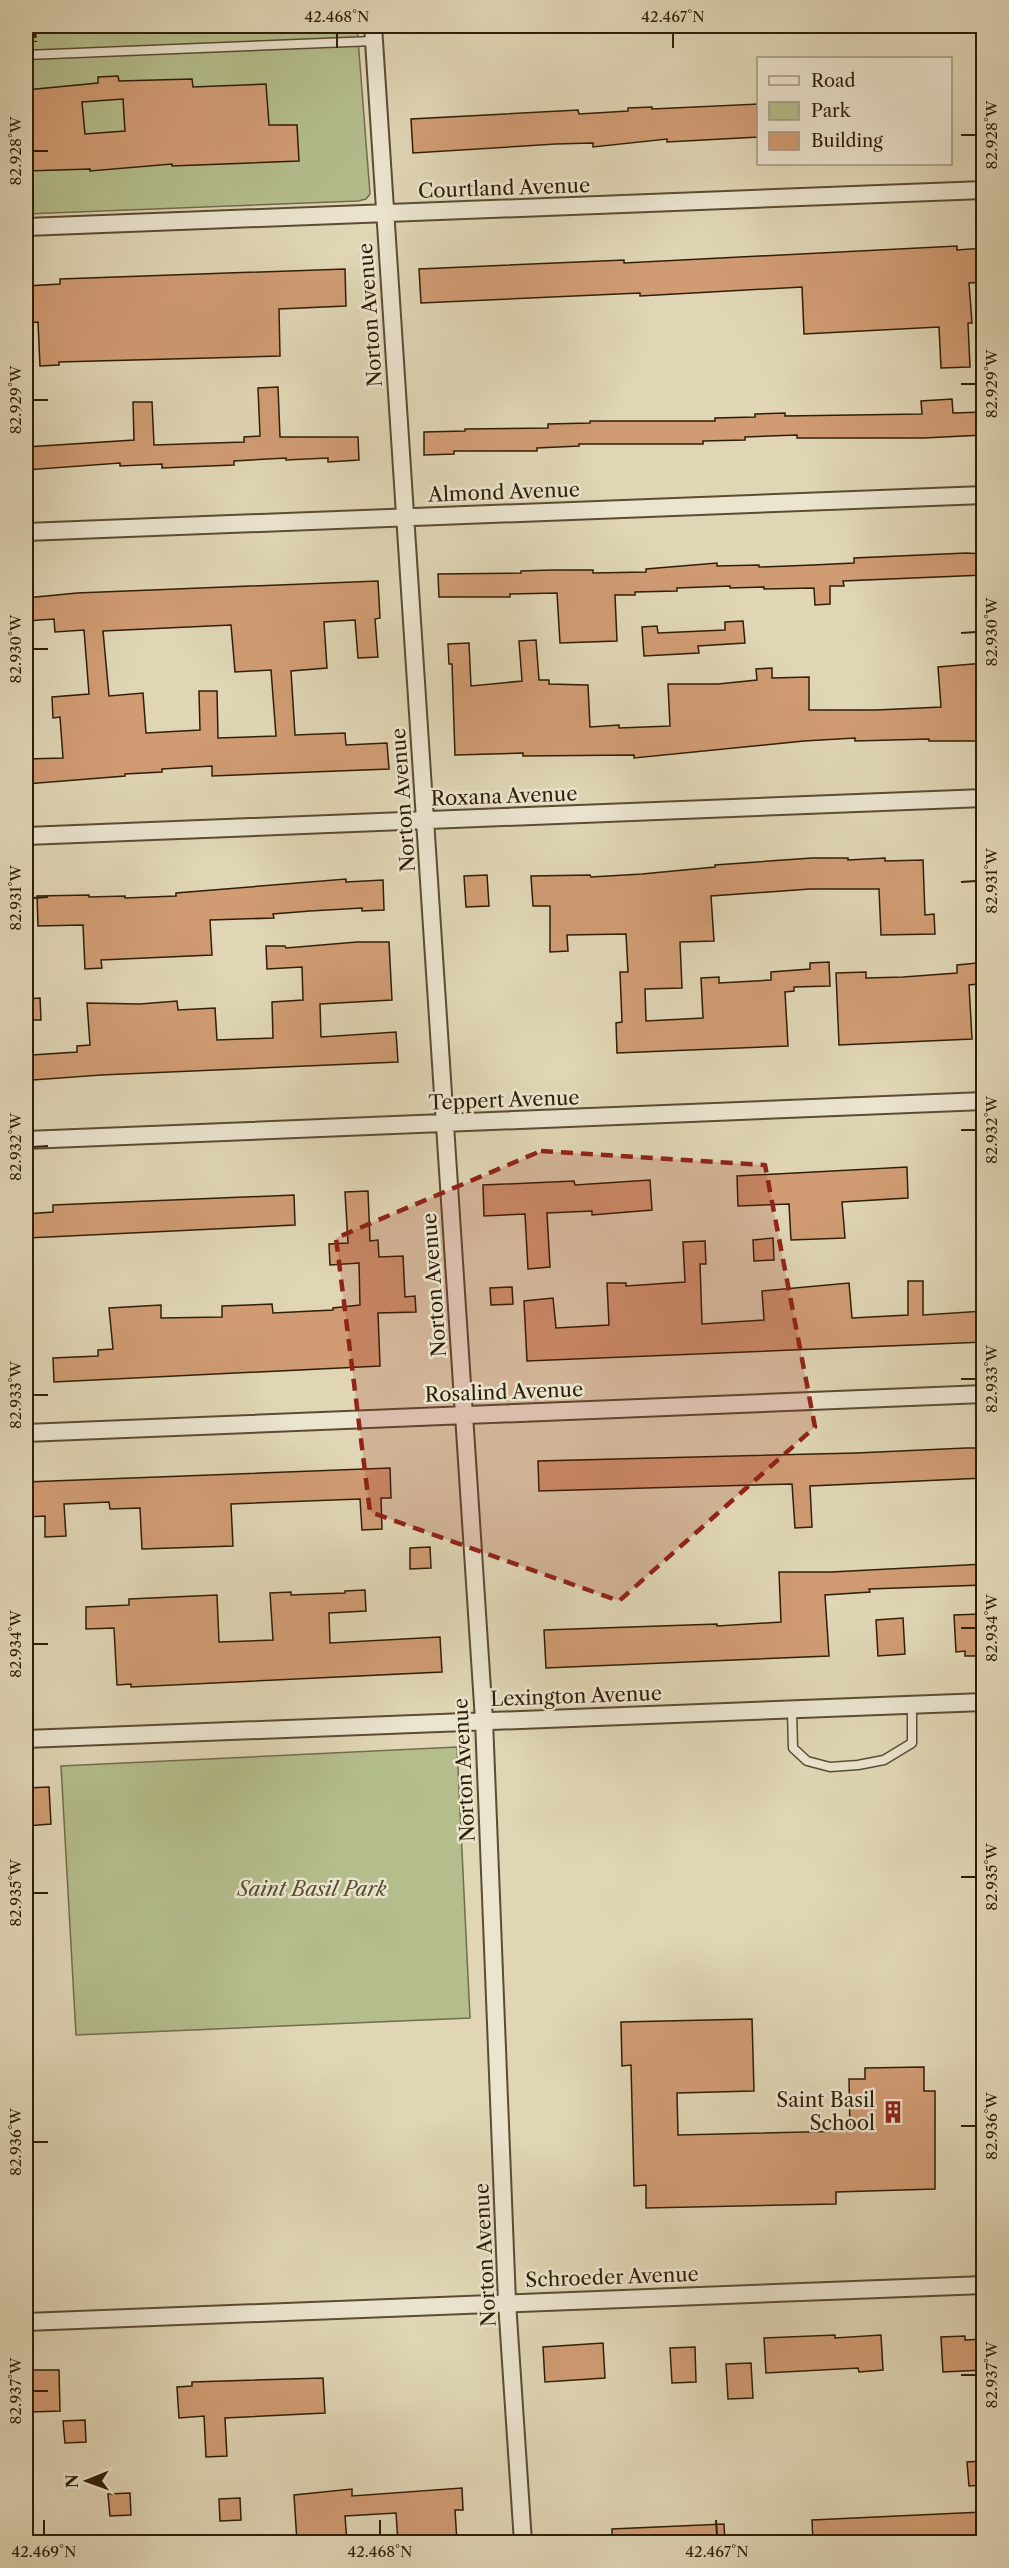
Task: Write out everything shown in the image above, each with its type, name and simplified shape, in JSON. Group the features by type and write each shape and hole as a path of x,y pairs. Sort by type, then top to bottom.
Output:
{"street":[{"name":"Norton Avenue","path":"373,33 484,1720 507,2302 523,2542"},
{"name":"Courtland Avenue","path":"26,227 984,190"},
{"name":"Almond Avenue","path":"26,532 984,495"},
{"name":"Roxana Avenue","path":"26,836 984,798"},
{"name":"Teppert Avenue","path":"26,1140 984,1101"},
{"name":"Rosalind Avenue","path":"26,1433 984,1394"},
{"name":"Lexington Avenue","path":"26,1739 984,1702"},
{"name":"Schroeder Avenue","path":"26,2322 984,2285"}],"lane":[{"path":"26,55 373,33"},
{"path":"792,1711 793,1748 807,1761 840,1767 884,1760 912,1743 912,1705"}],"highlighted area":[{"path":"541,1151 765,1165 815,1427 619,1601 370,1512 336,1238"}],"green space":[{"path":"26,26 357,26 370,194 366,199 358,201 26,214"},
{"name":"Saint Basil Park","path":"457,1747 470,2018 76,2035 61,1766"}],"building":[{"path":"118,76 119,81 192,79 193,87 266,84 269,125 297,125 299,161 172,166 172,164 90,171 90,169 26,171 26,90 98,83 98,77","holes":["123,99 125,131 85,134 82,102"]},
{"path":"757,104 757,137 667,142 667,139 593,147 593,143 556,144 413,153 411,119 578,110 579,114 628,111 628,108 652,107 652,109"},
{"path":"957,246 957,250 984,248 984,282 969,283 972,323 968,323 970,367 941,368 939,327 804,334 802,287 640,296 640,293 421,303 419,269 624,260 624,263"},
{"path":"345,269 346,306 279,309 280,356 59,362 59,365 40,366 38,322 26,323 26,286 60,284 60,279"},
{"path":"278,387 280,437 358,437 359,460 328,462 328,458 286,460 286,458 234,461 234,465 162,468 162,464 120,466 120,463 26,470 26,447 134,440 133,402 152,402 154,445 244,442 244,437 260,436 258,388"},
{"path":"952,399 953,413 984,412 984,435 923,438 797,438 797,435 703,441 703,444 579,444 579,446 537,448 537,451 454,451 454,454 424,455 424,432 548,428 548,424 590,423 590,421 715,421 715,418 755,417 755,414 785,413 785,416 922,414 921,401"},
{"path":"984,554 984,575 843,581 844,586 830,586 830,604 815,605 814,588 764,589 764,587 730,588 730,586 677,588 677,591 615,595 617,641 560,643 557,593 510,594 510,597 439,597 438,574 521,573 521,571 551,570 593,570 593,573 646,572 646,569 717,563 717,566 759,565 759,567 813,565 854,563 854,558"},
{"path":"378,581 380,618 375,619 378,657 358,658 355,620 324,622 327,668 291,671 295,735 345,733 346,745 387,743 389,769 212,776 212,766 162,769 162,772 26,784 26,759 63,758 60,717 53,718 52,697 89,694 84,630 55,632 54,619 26,621 26,598 77,593","holes":["231,625 235,672 271,670 276,736 218,738 217,691 199,691 200,730 146,733 143,693 109,696 103,631"]},
{"path":"743,621 745,643 698,646 699,653 644,656 642,627 657,626 658,633 725,630 725,622"},
{"path":"536,640 539,680 549,680 549,684 588,685 590,727 670,726 668,684 718,684 757,680 756,669 772,668 772,678 809,677 809,710 941,707 938,667 984,663 984,741 929,741 929,739 855,741 855,738 634,758 634,755 523,756 523,753 455,755 452,664 449,664 448,644 469,643 471,686 522,681 519,641"},
{"path":"812,858 923,860 925,915 934,914 935,934 881,935 879,889 810,889 711,896 714,941 680,942 682,988 645,989 646,1021 703,1018 701,978 719,977 719,983 771,980 771,972 810,969 810,963 829,962 830,986 794,987 794,991 785,992 788,1046 617,1053 616,1023 622,1022 620,972 628,972 626,934 567,935 568,951 550,952 550,906 533,906 531,876 590,875 591,877 642,874 715,867 715,865"},
{"path":"487,875 489,906 466,907 464,876"},
{"path":"346,879 346,882 383,880 384,910 362,911 362,908 273,914 274,918 210,920 212,955 101,960 102,968 85,969 83,925 38,926 37,896 89,895 89,897 125,896 125,898 176,896 176,893"},
{"path":"357,942 389,942 392,1000 320,1004 321,1037 396,1032 398,1062 33,1080 32,1055 77,1052 77,1046 90,1045 87,1003 140,1004 177,1001 178,1010 215,1008 217,1040 273,1038 272,1002 303,1000 302,967 267,969 266,946 285,946 286,948"},
{"path":"977,963 978,984 969,985 972,1039 839,1045 836,973 866,972 866,978 903,977 957,973 957,965"},
{"path":"40,998 41,1020 26,1020 26,999"},
{"path":"907,1167 908,1198 842,1202 845,1238 791,1240 789,1204 738,1206 737,1176"},
{"path":"650,1180 652,1210 592,1215 592,1211 547,1213 550,1267 528,1269 525,1214 484,1216 483,1185 574,1181 575,1185"},
{"path":"368,1191 370,1241 378,1240 379,1257 403,1256 405,1297 415,1296 416,1312 378,1313 380,1366 54,1382 53,1358 98,1356 98,1350 113,1349 109,1308 161,1305 161,1318 222,1317 222,1306 272,1304 273,1313 333,1310 333,1308 360,1305 359,1263 330,1265 329,1244 348,1243 345,1192"},
{"path":"294,1195 295,1225 28,1238 26,1214 53,1212 53,1205"},
{"path":"773,1238 774,1260 754,1261 753,1240"},
{"path":"705,1241 706,1264 700,1264 702,1324 764,1320 762,1291 849,1283 852,1318 908,1315 908,1281 923,1281 923,1315 984,1311 984,1342 527,1361 524,1301 553,1298 556,1328 609,1325 607,1283 626,1283 626,1286 685,1282 683,1242"},
{"path":"512,1287 513,1304 491,1305 490,1288"},
{"path":"984,1448 984,1478 810,1486 812,1527 795,1528 792,1484 539,1491 538,1461"},
{"path":"390,1468 391,1498 381,1498 382,1529 362,1530 360,1499 231,1504 233,1546 142,1549 140,1508 110,1509 109,1502 64,1504 66,1536 45,1537 45,1516 26,1517 26,1482"},
{"path":"430,1547 431,1568 410,1569 410,1548"},
{"path":"984,1564 984,1585 869,1589 870,1592 825,1595 829,1656 546,1668 544,1630 717,1624 717,1626 781,1622 779,1572 831,1572"},
{"path":"365,1590 366,1611 329,1613 330,1643 440,1637 442,1672 131,1687 131,1684 117,1685 114,1628 86,1629 86,1607 129,1605 129,1599 217,1595 219,1642 273,1640 270,1593 291,1592 291,1595"},
{"path":"981,1614 983,1656 965,1656 965,1651 956,1652 954,1615"},
{"path":"903,1618 905,1654 878,1656 876,1620"},
{"path":"49,1787 51,1824 26,1826 26,1788"},
{"name":"Saint Basil School","path":"752,2019 754,2091 677,2093 678,2135 850,2131 849,2079 865,2079 865,2068 924,2067 924,2091 935,2091 935,2189 836,2192 836,2204 646,2208 646,2185 634,2186 631,2065 622,2066 621,2022"},
{"path":"835,2335 835,2338 881,2335 883,2370 859,2372 858,2368 766,2373 764,2338"},
{"path":"965,2336 965,2340 984,2339 984,2370 943,2372 941,2337"},
{"path":"603,2343 605,2378 545,2382 543,2347"},
{"path":"695,2347 696,2382 672,2383 670,2348"},
{"path":"751,2363 753,2398 728,2399 726,2364"},
{"path":"30,2370 59,2370 60,2411 31,2412"},
{"path":"323,2378 325,2413 225,2418 227,2456 206,2457 204,2416 179,2418 177,2387 192,2386 192,2382"},
{"path":"85,2420 86,2442 65,2443 63,2421"},
{"path":"984,2461 984,2485 969,2486 967,2462"},
{"path":"462,2488 463,2510 455,2510 457,2542 398,2542 396,2513 345,2516 347,2542 297,2542 294,2495 352,2489 352,2496"},
{"path":"130,2493 131,2515 110,2516 108,2494"},
{"path":"240,2498 241,2520 220,2521 219,2499"},
{"path":"982,2512 984,2542 813,2542 812,2520"},
{"path":"724,2524 725,2542 612,2542 612,2529"}],"place":[{"name":"Saint Basil School","path":"893,2112"}]}
